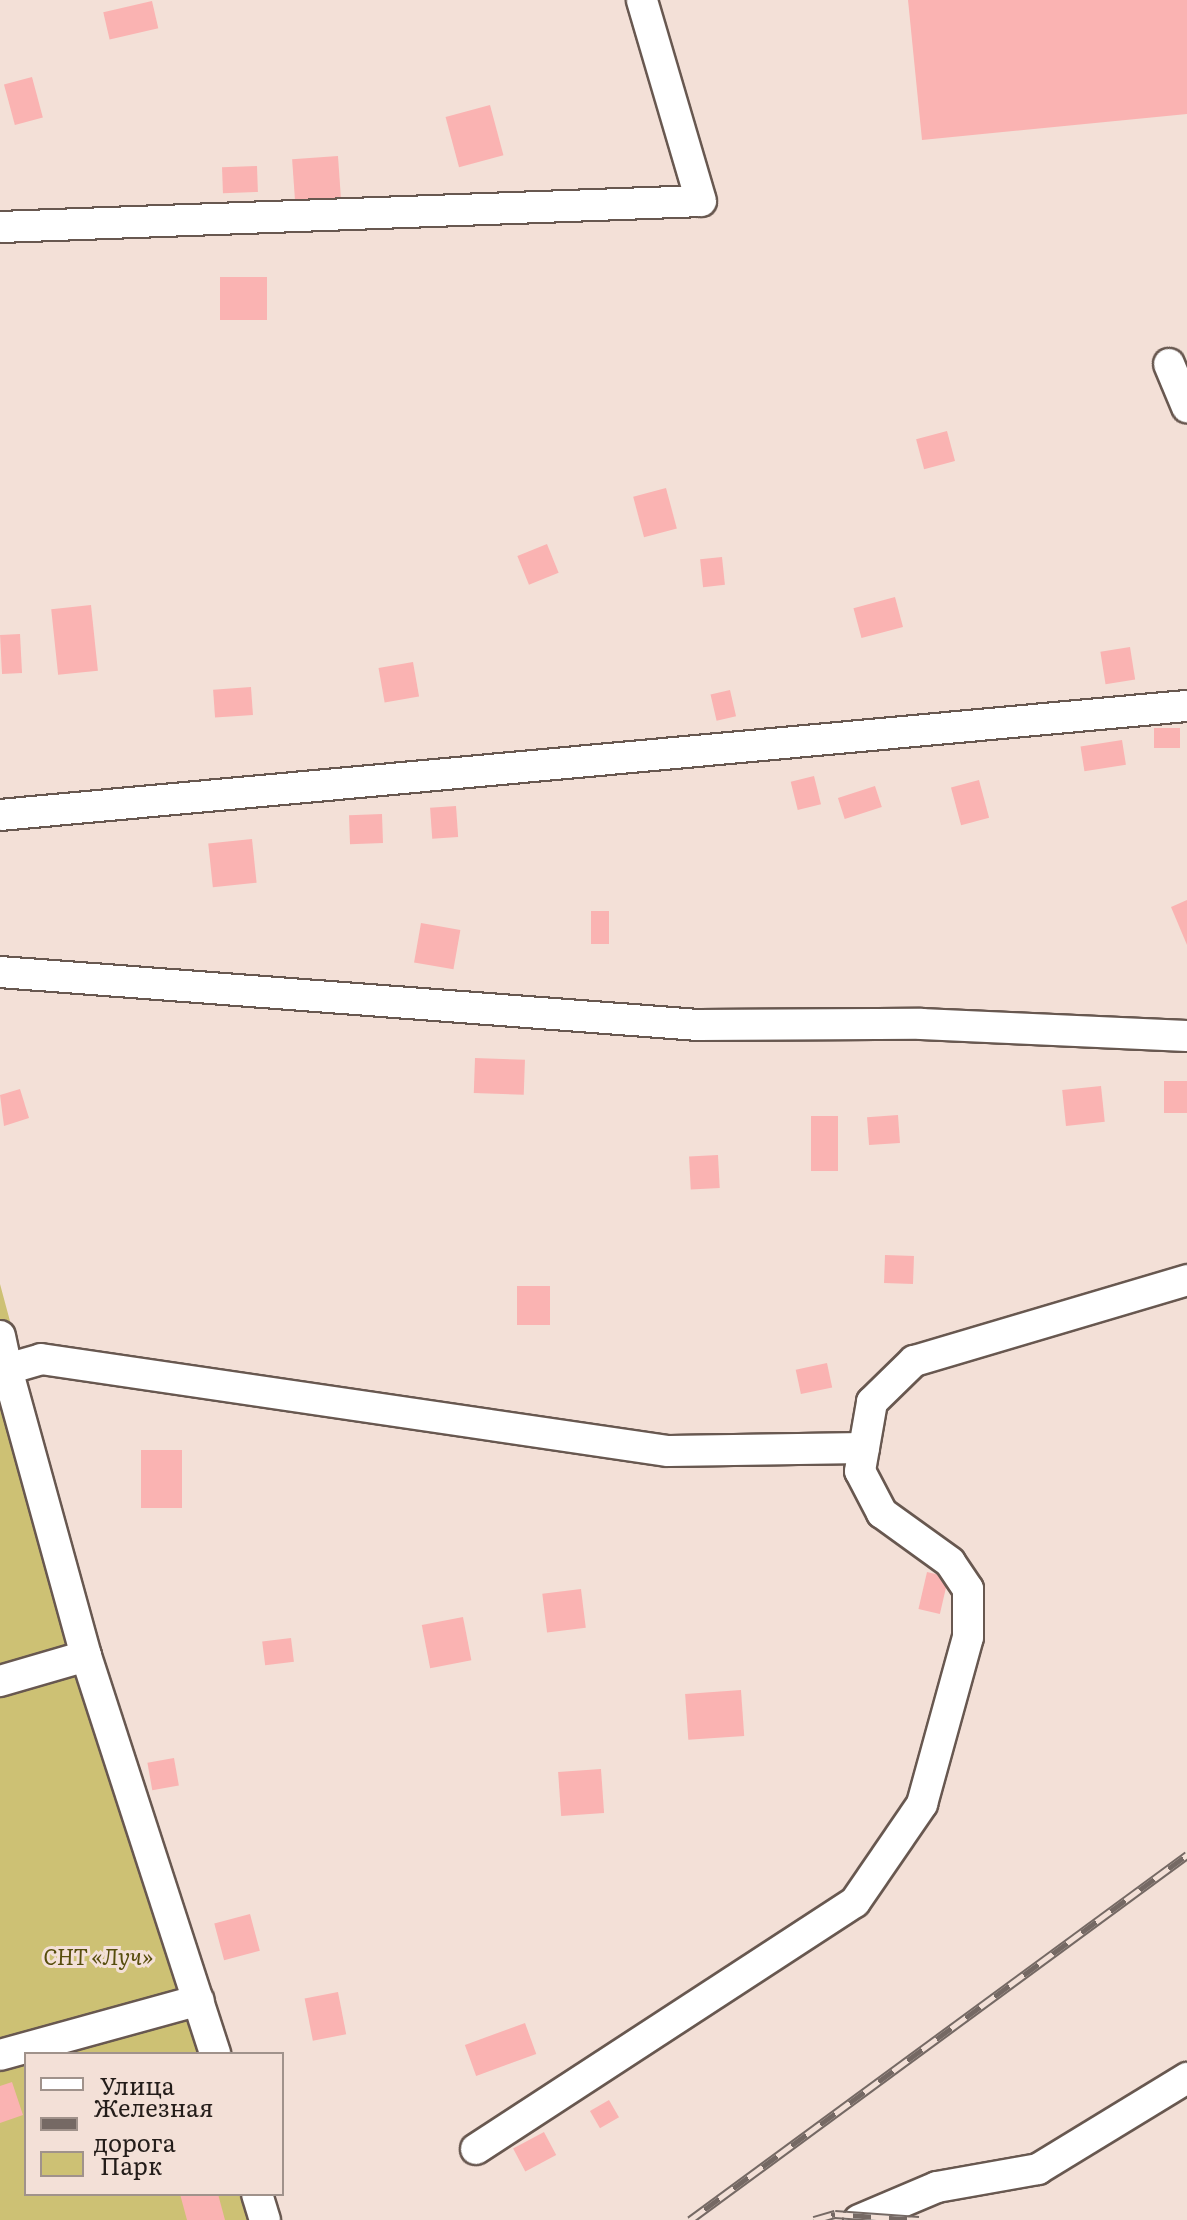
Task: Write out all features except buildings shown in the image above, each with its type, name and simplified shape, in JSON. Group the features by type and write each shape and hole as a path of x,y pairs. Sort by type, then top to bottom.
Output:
{"street":[{"path":"0,227 701,201 642,0"},
{"path":"1169,364 1187,407"},
{"path":"0,815 1187,706"},
{"path":"0,972 699,1025 921,1024 1187,1036"},
{"path":"476,2149 855,1902 922,1804 968,1637 968,1589 950,1562 882,1513 860,1471 872,1402 914,1361 1187,1280"},
{"path":"0,1336 4,1370 86,1656 214,2052"},
{"path":"4,1370 41,1359 668,1451 864,1448"},
{"path":"0,1681 86,1656"},
{"path":"0,2055 199,2000"},
{"path":"859,2220 937,2187 1038,2169 1187,2078"},
{"path":"258,2196 265,2220"}],"green space":[{"name":"СНТ «Луч»","path":"0,1284 89,1615 230,2052 24,2052 24,2196 275,2196 282,2220 0,2220"}],"railway":[{"path":"690,2220 1187,1855"},
{"path":"814,2220 835,2214 919,2220"}]}
